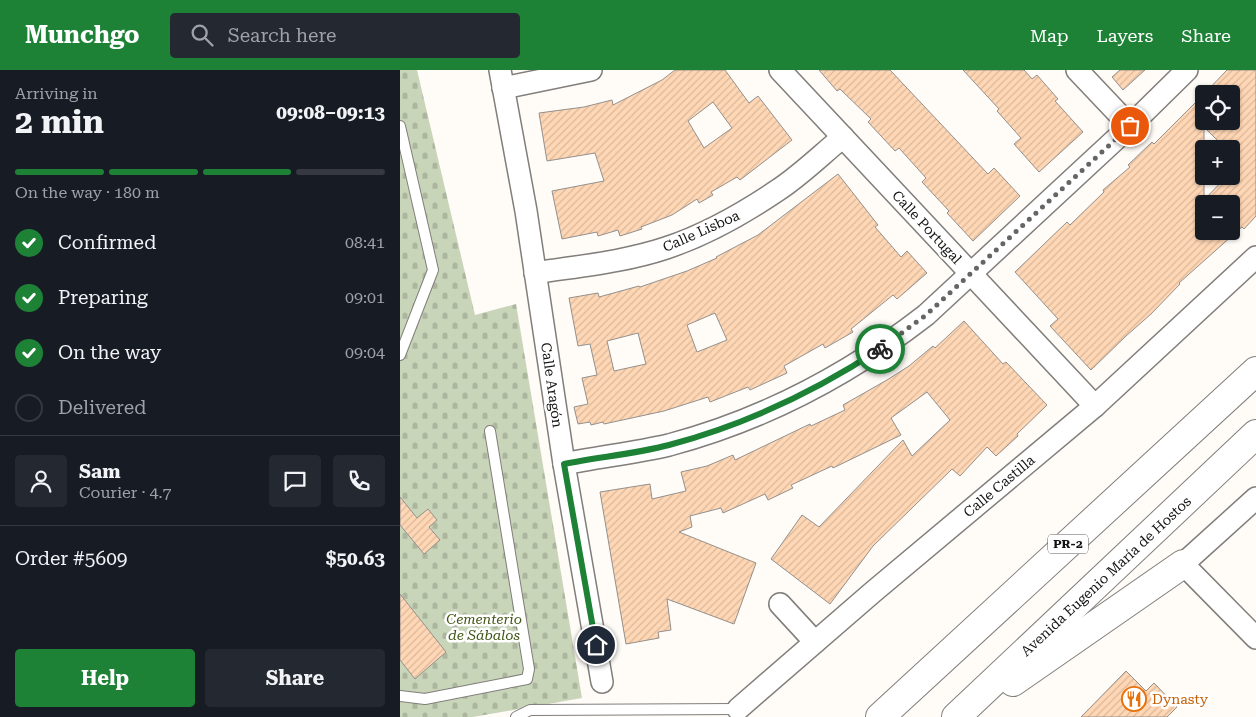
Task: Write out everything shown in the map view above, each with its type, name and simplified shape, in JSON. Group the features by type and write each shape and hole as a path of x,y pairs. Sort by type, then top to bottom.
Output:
{"highway":[{"name":"PR-2","path":"880,717 1256,371"},
{"name":"Avenida Eugenio María de Hostos","path":"956,717 1256,434"},
{"path":"962,717 1183,564"}],"street":[{"path":"501,79 591,70"},
{"name":"Calle Portugal","path":"780,70 1095,406"},
{"path":"1077,70 1130,126"},
{"path":"564,464 668,445 715,430 773,408 847,370 890,342 926,315 1130,126 1187,70"},
{"name":"Calle Aragón","path":"501,79 526,211 564,464 602,682"},
{"name":"Calle Lisboa","path":"536,273 635,257 668,248 704,232 779,190 843,137"},
{"name":"Calle Castilla","path":"738,709 1095,406 1256,257"},
{"path":"1256,498 1183,564 1256,638"},
{"path":"780,604 815,642"}],"lane":[{"path":"400,126 433,270 400,356"},
{"path":"400,696 425,699 527,679 529,669 490,431"},
{"path":"516,717 530,710 738,709"}],"green space":[{"name":"Cementerio de Sábalos","path":"400,70 417,70 475,315 516,304 582,698 473,717 400,717"}],"building":[{"path":"675,70 725,70 749,103 758,96 792,140 740,180 737,177 711,192 713,195 699,203 697,199 672,215 641,227 642,229 620,236 618,230 598,236 597,232 562,239 552,191 604,181 595,153 547,161 539,113 584,107 612,100 613,105 662,80","holes":["713,102 732,128 704,148 688,121"]},
{"path":"819,70 890,70 988,174 994,168 1020,196 973,241 922,182 926,178 899,148 895,151 868,122 871,119 840,89 837,91"},
{"path":"963,70 1024,70 1032,79 1037,75 1058,99 1055,101 1083,132 1039,172 1014,144 1021,138 997,111 999,109"},
{"path":"1120,70 1145,70 1123,90 1112,77"},
{"path":"1227,70 1256,70 1256,216 1244,229 1242,227 1240,229 1240,195 1209,195 1218,185 1240,185 1240,140 1217,140 1207,130 1240,130 1240,85 1213,85"},
{"path":"1195,103 1195,130 1204,130 1204,140 1195,140 1195,185 1204,185 1204,195 1195,195 1195,240 1227,240 1179,283 1151,314 1091,370 1050,326 1058,319 1015,272 1067,222 1070,225 1104,192 1103,190 1130,167 1128,165 1152,142 1154,144"},
{"path":"838,174 878,225 875,227 901,257 907,251 927,273 897,299 893,295 851,329 853,332 825,348 823,344 784,366 787,373 750,390 748,387 710,402 708,397 664,411 604,424 603,422 591,425 590,422 578,424 574,407 588,404 582,378 597,375 590,344 578,346 569,298 598,293 599,297 640,287 687,271 717,258 758,235","holes":["715,313 727,340 697,352 687,325","638,333 646,364 614,371 607,341"]},
{"path":"964,321 1003,364 1006,362 1047,405 1017,434 1018,436 996,456 987,447 960,476 952,469 873,546 830,604 771,559 802,515 819,527 903,440 912,456 950,420 927,392 891,418 901,435 833,468 832,466 791,485 793,488 768,500 765,494 723,513 721,508 690,516 692,527 679,532 756,563 734,624 667,599 671,630 658,632 659,638 626,644 600,492 650,484 652,499 686,491 681,472 707,466 733,455 735,460 810,424 811,426 845,410 843,405 909,366 933,346 935,348"},
{"path":"400,497 417,518 428,509 437,520 429,527 440,540 424,554 400,525"},
{"path":"400,594 446,652 415,679 400,660"},
{"name":"Dynasty","path":"1126,671 1146,691 1154,683 1177,707 1167,717 1081,717"}],"way so far":[{"path":"880,349 926,315 1130,126"}],"place":[{"name":"Dynasty","path":"1134,699"}],"route":[{"path":"596,645 564,464 668,445 765,412 847,370 880,349"}]}
